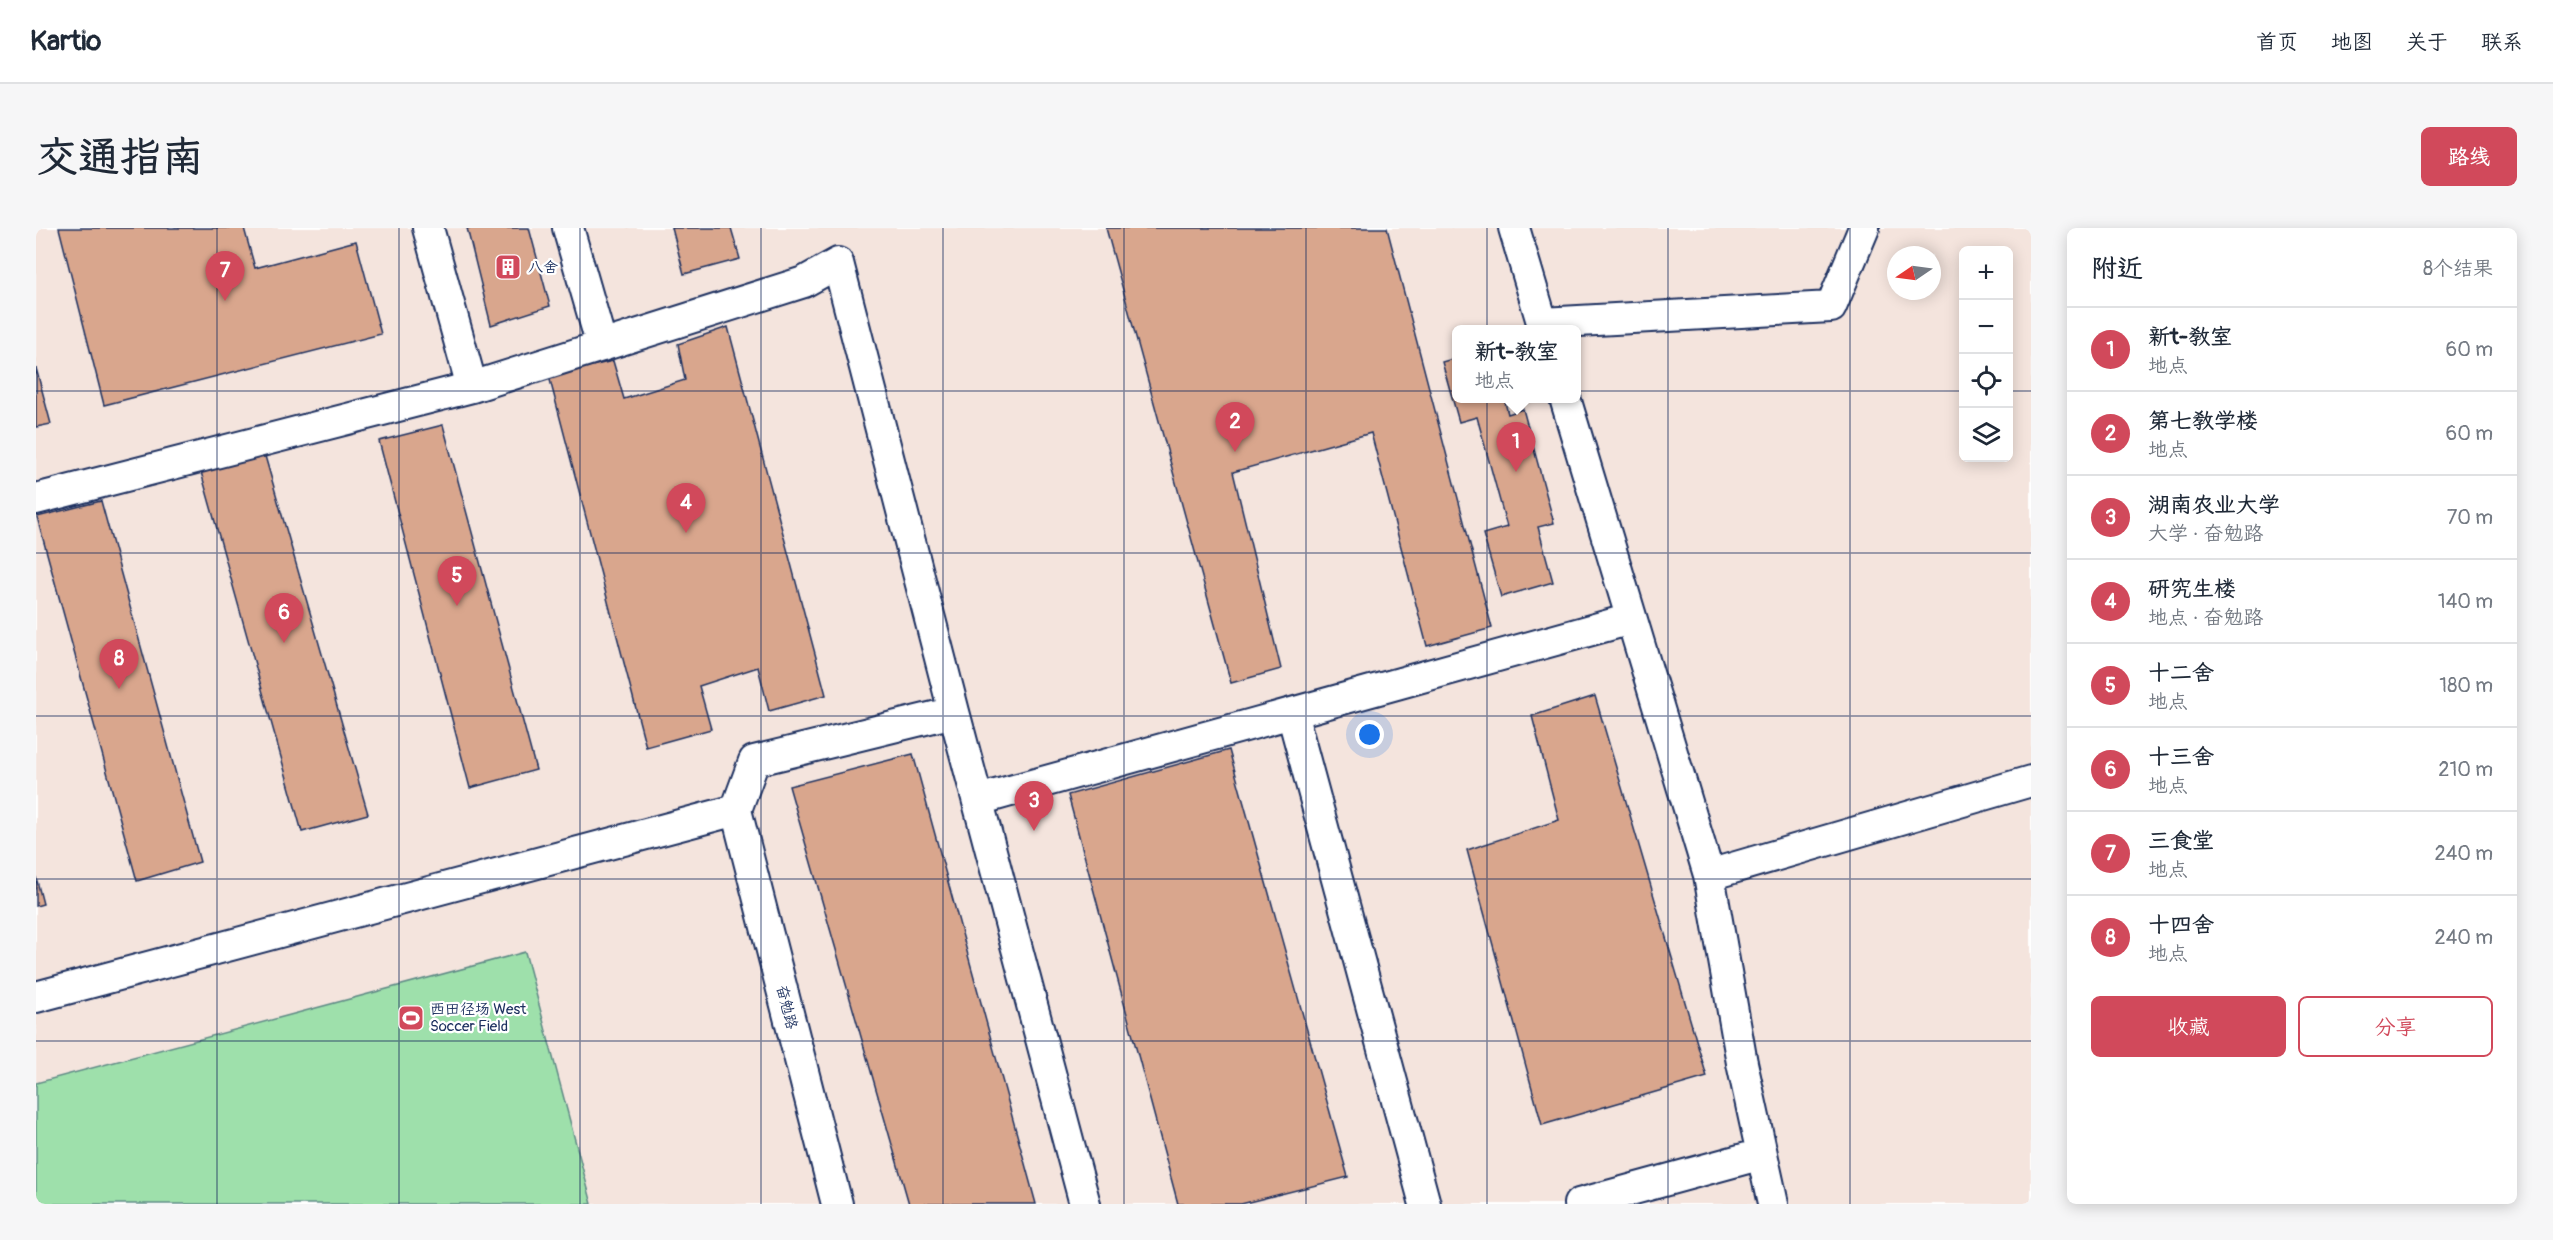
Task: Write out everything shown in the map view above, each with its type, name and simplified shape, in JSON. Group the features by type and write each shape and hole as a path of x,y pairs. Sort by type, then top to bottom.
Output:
{"street":[{"path":"428,228 472,387"},
{"path":"568,228 602,346"},
{"path":"1514,228 1543,325"},
{"path":"1559,325 1831,308 1864,228"},
{"path":"36,499 472,387 804,282 838,263 1085,1204"},
{"path":"1565,403 1709,875 1742,1063 1773,1204"},
{"path":"978,800 1631,619"},
{"path":"36,997 736,810 754,761 954,712"},
{"path":"1292,713 1425,1204"},
{"path":"1709,875 2031,781"},
{"name":"奋勉路","path":"736,810 837,1204"},
{"path":"1579,1204 1762,1154"}],"shaded area":[{"path":"36,228 2031,228 2031,1204 36,1204"}],"green space":[{"name":"西田径场 West Soccer Field","path":"525,952 592,1204 36,1204 36,1083"}],"building":[{"path":"59,228 244,228 255,268 356,241 381,334 104,405"},
{"name":"八舍","path":"467,228 529,228 550,306 491,325"},
{"path":"672,228 731,228 740,259 684,274"},
{"path":"1106,228 1387,228 1492,628 1427,646 1371,433 1233,472 1281,669 1231,683"},
{"path":"728,327 826,695 769,711 758,667 699,686 711,729 646,747 549,376 613,361 624,399 685,380 678,344"},
{"path":"1452,359 1452,397 1442,362"},
{"path":"36,368 51,424 36,427"},
{"path":"1454,403 1505,403 1508,414 1523,409 1554,523 1538,527 1553,582 1501,597 1483,534 1507,527 1477,417 1459,422"},
{"path":"443,425 536,770 470,788 379,441"},
{"path":"265,456 368,814 302,832 201,472"},
{"path":"101,501 200,862 137,881 37,517"},
{"path":"1595,696 1707,1077 1542,1125 1467,850 1559,820 1532,716"},
{"path":"1229,750 1348,1177 1241,1204 1178,1204 1068,795"},
{"path":"913,754 1036,1204 909,1204 789,786"},
{"path":"36,877 43,904 36,906"}],"place":[{"name":"八舍","path":"508,267"},
{"name":"三食堂","path":"225,301"},
{"name":"第七教学楼","path":"1235,452"},
{"name":"新t-教室","path":"1516,472"},
{"name":"研究生楼","path":"686,533"},
{"name":"十二舍","path":"457,606"},
{"name":"十三舍","path":"284,643"},
{"name":"十四舍","path":"119,689"},
{"name":"湖南农业大学","path":"1034,831"},
{"name":"西田径场 West Soccer Field","path":"411,1018"}]}
